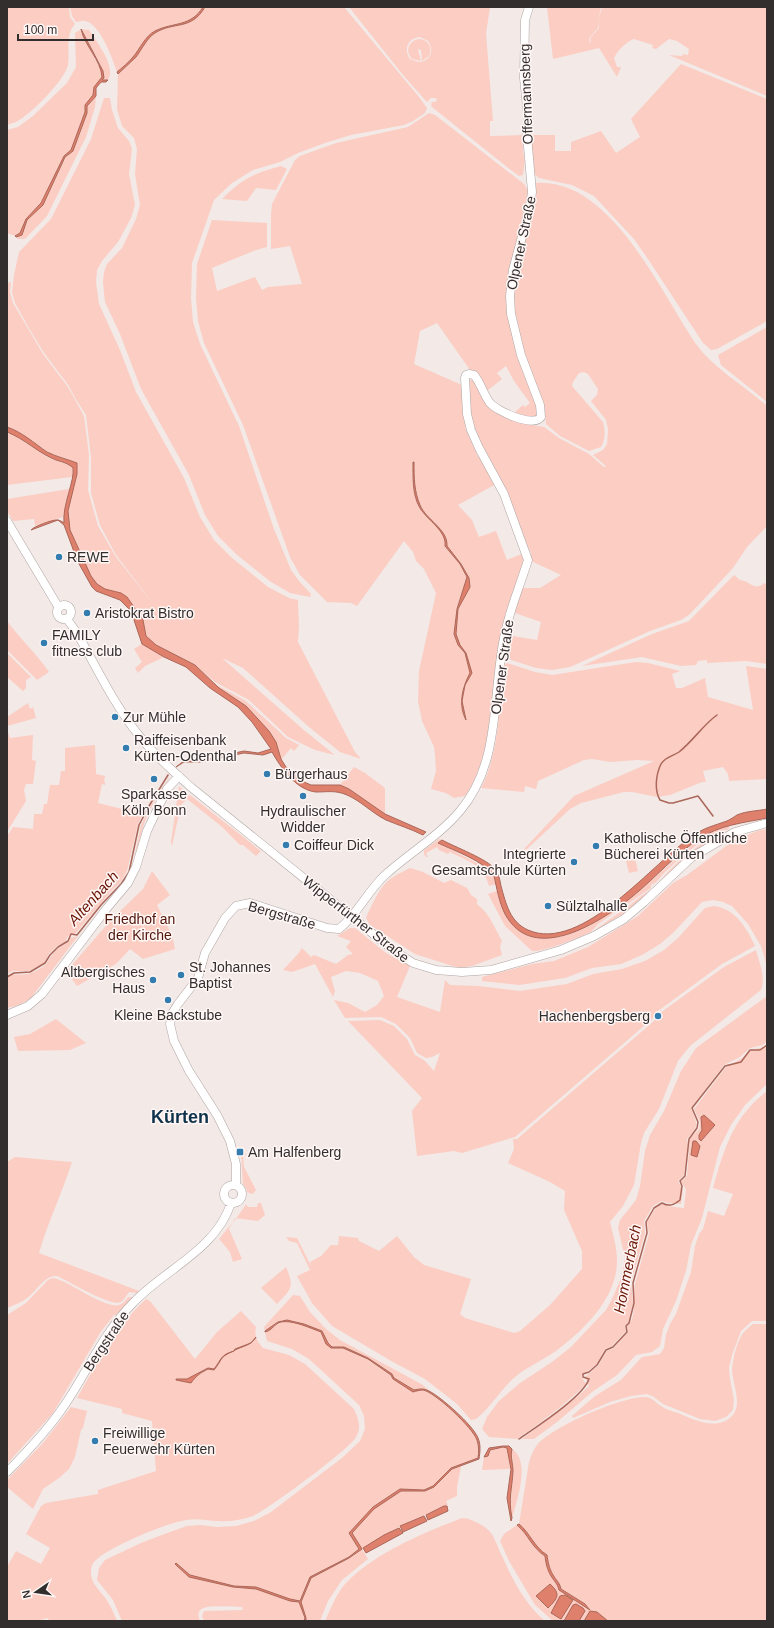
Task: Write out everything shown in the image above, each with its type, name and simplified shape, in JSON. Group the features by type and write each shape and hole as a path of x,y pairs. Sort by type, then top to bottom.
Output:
{"main road":[{"name":"Offermannsberg","path":"529,7 525,20 524,78 528,117 528,152 532,180"},
{"name":"Olpener Straße","path":"351,918 384,876 435,836 460,810 475,789 491,743 504,638 510,612 528,560 504,494 478,448 471,430 466,407 465,378 466,375 469,374 474,375 490,402 499,410 530,421 539,420 541,418 542,410 521,355 512,314 510,296 512,270 531,200 532,180"},
{"name":"Wipperfürther Straße","path":"7,521 59,608 57,611 58,616 62,619 67,619 77,633 135,730 147,745 178,776 351,918 393,950 413,963 436,970 462,972 491,970 561,950 594,936 624,919 692,857 735,832 767,823"},
{"path":"7,1015 28,1006 42,994 107,908 128,883 136,867 156,810 167,789 178,776"},
{"name":"Bergstraße","path":"7,1472 29,1450 55,1419 110,1330 121,1315 139,1297 204,1244 220,1226 228,1213 231,1203 238,1202 242,1196 241,1190 236,1185 236,1164 230,1141 174,1041 170,1024 173,1012 198,978 205,953 225,918 236,906 250,902 336,930 351,918"},
{"path":"231,1203 226,1199 225,1192 229,1186 236,1185"}],"green space":[{"path":"7,7 69,7 70,17 75,24 70,33 68,65 65,72 54,88 29,113 16,122 7,125"},
{"path":"70,7 203,7 193,18 187,21 162,28 151,33 145,39 136,54 117,72 109,51 96,28 91,23 84,21 76,22 72,16"},
{"path":"205,7 344,7 427,108 425,113 404,125 351,135 325,143 298,153 280,162 253,170 232,183 214,200 192,263 191,298 193,322 200,344 239,426 274,529 291,570 311,594 310,597 290,593 271,582 236,554 218,536 205,515 189,475 141,389 120,334 105,302 103,282 104,272 107,264 122,248 136,219 140,205 135,174 137,149 134,138 122,126 117,109 118,74 136,57 152,35 162,29 188,23 194,20 200,15"},
{"path":"349,7 490,7 486,34 493,121 490,121 490,136 522,135 524,160 525,159 523,175 519,176 432,107 432,103 429,103 437,101 436,98 431,98 427,102 403,75","holes":["420,37 428,41 431,48 428,58 422,62 410,59 407,48 412,39"]},
{"path":"547,7 601,7 598,22 602,7 767,7 767,96 669,55 688,55 689,49 677,41 669,39 656,49 652,48 653,45 634,39 625,44 614,58 617,67 621,67 617,77 599,48 553,59","holes":["598,22 599,28 590,38 591,42 588,44 590,42 589,38 598,28"]},
{"path":"81,29 89,30 108,61 110,75 108,80 102,80 103,71"},
{"path":"80,30 102,72 102,77 94,87 94,95 85,105 85,112 71,150 64,156 41,203 26,219 20,233 15,236 7,233 7,130 18,127 33,116 67,83 76,67 75,33"},
{"path":"422,39 427,42 430,47 429,56 422,61 421,50 418,49 421,61 412,59 408,50 412,42"},
{"path":"681,64 767,99 767,321 717,349 711,350 703,343 634,239 594,196 572,185 539,178 534,174 530,135 555,135 555,151 571,151 571,142 601,131 616,153 640,137 631,119"},
{"path":"96,96 95,107 86,137 47,216 25,239 18,239 16,237 22,235 27,220 43,205 65,157 73,151 81,131 87,106"},
{"path":"104,98 110,98 118,128 129,141 132,149 129,174 135,205 131,218 118,242 102,261 97,270 96,282 99,304 120,350 136,392 184,478 200,517 214,540 232,558 268,587 289,598 298,600 298,642 355,752 361,759 340,752 309,727 243,668 222,658 305,731 335,755 315,750 288,737 249,700 215,682 195,665 156,645 146,636 143,620 121,593 105,589 97,584 91,576 70,530 68,511 77,474 77,463 48,452 23,435 7,427 7,283 11,282 10,292 13,303 43,354 68,387 84,416 89,455 88,490 98,526 116,557 155,606 116,555 100,525 91,493 91,457 86,415 69,386 44,353 30,330 15,303 12,292 19,252 51,219 91,139"},
{"path":"429,113 435,115 524,184 529,192 508,290 539,413 533,419 514,413 523,405 525,407 530,403 514,381 506,366 497,373 502,379 487,391 476,373 470,370 437,323 420,331 414,364 462,385 467,424 465,427 478,457 481,456 496,484 458,505 472,520 479,537 496,531 507,560 524,553 524,562 515,586 488,740 479,769 465,796 454,798 446,793 431,789 436,771 434,747 422,721 418,701 419,671 436,593 424,569 416,561 413,552 404,541 357,606 351,603 327,602 300,575 290,557 243,425 204,343 198,321 196,298 197,264 212,220 267,223 267,247 212,268 217,291 255,277 262,290 268,287 302,284 290,246 271,249 272,204 295,160 300,156 336,143 408,127","holes":["413,462 415,489 420,505 444,535 446,546 461,564 469,578 470,587 458,609 456,634 460,645 466,653 471,673 465,685 470,673 465,653 458,645 454,634 457,609 467,577 460,564 445,546 443,535 417,503 413,485","462,701 466,720 462,708"]},
{"path":"281,166 287,169 276,190 256,188 247,201 222,199 243,181"},
{"path":"535,183 562,186 587,198 610,218 630,242 649,269 696,344 721,370 767,406 767,526 747,547 733,568 690,614 681,620 650,631 570,667 552,670 536,668 508,659 504,654 506,635 537,640 541,622 512,612 522,588 540,588 561,575 531,561 531,553 471,420 469,380 474,380 485,402 527,424 544,427 559,438 589,454 604,467 606,466 593,455 603,450 607,444 608,429 606,420 591,401 597,395 598,389 588,374 584,372 579,373 572,386 603,422 605,434 601,447 589,451 560,436 546,424 544,404 525,358 514,306 513,284 536,193"},
{"path":"767,327 767,402 721,365 718,355"},
{"path":"11,433 47,457 71,466 74,471 72,477 7,485 7,435"},
{"path":"69,489 63,517 35,526 34,519 13,521 7,511 7,499"},
{"path":"734,575 740,580 755,586 764,583 767,585 767,664 746,661 707,663 707,660 698,661 696,665 681,666 642,657 582,666 652,634 689,621"},
{"path":"7,621 49,672 37,680 7,650"},
{"path":"142,644 164,657 145,666 138,673 135,668 142,662 134,649"},
{"path":"7,653 31,677 26,680 26,688 23,691 7,677"},
{"path":"636,662 648,663 680,671 672,674 676,688 682,688 705,678 708,697 753,710 746,666 767,669 767,779 729,781 728,774 723,767 703,771 706,782 702,782 670,795 657,797 624,792 581,803 570,809 527,849 523,850 574,796 654,761 637,760 610,762 592,759 584,760 538,781 536,789 525,786 524,792 481,788 492,759 498,728 503,666 507,663 535,672 552,675"},
{"path":"213,683 246,701 286,738 299,745 294,751 291,748 281,760 276,742"},
{"path":"28,703 30,709 33,707 36,718 7,726 7,717"},
{"path":"7,730 10,738 33,735 32,760 36,761 33,784 26,784 24,790 26,801 7,832"},
{"path":"95,745 96,774 105,776 105,785 102,784 98,803 122,809 123,804 146,809 138,824 127,871 120,883 114,888 76,933 68,936 65,942 57,946 49,954 44,963 29,971 13,971 7,974 7,836 13,827 33,829 34,814 42,814 44,804 47,804 50,785 59,785 61,771 65,771 65,748"},
{"path":"354,767 365,773 385,788 385,814 349,789 340,785"},
{"path":"169,776 168,781 147,816 134,858 141,825"},
{"path":"179,786 189,796 190,795 261,851 256,856 243,845 240,845 221,826 187,799 181,805 172,846 171,842"},
{"path":"729,826 729,829 702,841 686,853 651,885 651,888 598,924 591,932 553,947 532,951 505,926 488,894 497,891 508,919 522,932 560,937 584,927 606,915 633,896 699,839 713,831"},
{"path":"767,829 767,966 761,946 748,924 732,906 713,900 702,902 673,933 660,944 642,955 621,964 592,968 565,978 519,985 482,981 482,977 532,964 554,961 588,947 638,916 673,883 687,875 733,841 757,831"},
{"path":"727,831 690,857 657,886 669,871 688,854 709,839"},
{"path":"439,839 442,840 439,843 486,868 494,876 496,884 489,886 487,879 479,868 469,861 450,852 448,854 439,850 437,847 426,853 428,857 426,857 424,850"},
{"path":"635,859 638,871 629,873 626,861"},
{"path":"410,868 423,872 444,883 451,880 467,888 471,895 477,899 477,904 489,916 502,941 500,947 502,955 472,966 459,968 415,954 370,925 366,918 381,889 392,878"},
{"name":"Friedhof an der Kirche","path":"152,871 170,895 157,905 172,935 175,949 143,959 130,949 116,964 77,986 69,975 65,973 111,920 143,889"},
{"path":"653,889 632,908 592,933 642,896"},
{"path":"713,906 728,911 734,915 744,926 755,946 722,964 658,1011 652,1019 515,1137 462,1153 454,1151 417,1156 412,1111 422,1098 348,1021 380,1020 394,1026 407,1039 415,1055 424,1060 434,1071 440,1053 426,1058 417,1053 410,1038 396,1024 381,1017 345,1018 334,1000 348,1003 365,1012 377,1005 384,996 378,981 360,973 346,971 331,977 335,991 333,997 315,964 292,972 283,970 302,948 311,957 314,955 336,964 348,955 353,954 346,947 351,941 337,936 350,928 355,928 386,953 410,966 397,997 440,1012 445,980 450,985 478,986 520,991 567,984 593,974 622,969 645,961 664,950 678,938 705,908"},
{"path":"78,936 31,998 19,1005 7,1008 7,976 28,974 39,969 45,965 57,950 67,943 70,938"},
{"path":"756,950 763,980 761,990 690,1046 678,1061 659,1109 644,1133 634,1185 623,1206 610,1222 616,1246 616,1274 612,1286 599,1310 581,1330 556,1351 515,1377 476,1419 471,1420 457,1404 425,1379 332,1326 312,1303 297,1276 310,1270 297,1243 289,1241 286,1237 297,1238 311,1266 310,1262 321,1256 331,1245 338,1245 339,1236 358,1238 359,1241 379,1251 397,1236 414,1257 424,1265 471,1279 460,1314 465,1318 514,1333 520,1331 550,1305 582,1269 582,1251 564,1210 565,1191 550,1182 508,1163 514,1149 513,1139 517,1139 654,1021 660,1013 724,967"},
{"path":"767,996 767,1041 763,1045 750,1048 740,1057 724,1065 691,1108 696,1121 696,1127 687,1139 688,1144 684,1175 678,1181 683,1190 681,1204 662,1201 653,1206 644,1221 645,1233 631,1283 633,1303 628,1323 625,1326 626,1331 612,1346 605,1349 596,1365 581,1376 586,1384 553,1413 517,1439 489,1437 482,1429 487,1417 499,1401 520,1383 552,1362 571,1347 606,1310 612,1299 622,1276 625,1258 618,1228 620,1220 636,1200 640,1186 645,1151 650,1135 664,1111 681,1071 696,1048"},
{"path":"56,1019 86,1043 70,1050 18,1051 14,1037 30,1034"},
{"path":"767,1044 767,1084 745,1105 731,1125 720,1147 702,1218 691,1245 686,1271 676,1301 663,1329 660,1346 652,1352 636,1355 617,1375 592,1392 557,1422 534,1439 522,1439 589,1386 585,1377 598,1366 607,1351 614,1348 628,1332 627,1326 634,1312 635,1284 649,1234 647,1222 655,1209 662,1204 684,1208 686,1189 681,1182 687,1176 690,1139 699,1129 700,1122 694,1109 726,1067 741,1059 751,1050 764,1047","holes":["701,1117 715,1125 699,1135 702,1130"]},
{"path":"767,1091 767,1321 752,1321 741,1331 729,1368 734,1400 733,1410 726,1417 715,1421 700,1419 663,1404 647,1394 631,1396 610,1402 573,1418 572,1416 595,1396 621,1380 640,1359 643,1357 660,1354 664,1348 666,1335 676,1314 691,1272 695,1246 699,1234 703,1229 708,1211 724,1216 733,1194 713,1188 726,1146 742,1117"},
{"path":"241,1151 246,1154 243,1157 244,1167 256,1190 253,1194 246,1192 247,1190 243,1184"},
{"path":"15,1157 72,1162 39,1253 139,1291 137,1293 129,1292 121,1302 116,1303 89,1293 57,1276 52,1276 44,1281 25,1300 7,1308 7,1162"},
{"path":"258,1203 261,1203 265,1215 258,1221 236,1218 246,1204 248,1207 257,1207"},
{"path":"232,1223 229,1229 242,1259 233,1262 230,1252 219,1239"},
{"path":"286,1267 291,1284 286,1295 277,1304 261,1288"},
{"path":"53,1278 60,1280 96,1299 113,1305 119,1305 128,1297 133,1297 116,1315 114,1315 100,1333 53,1413 7,1464 7,1315 26,1303 48,1280"},
{"path":"293,1295 300,1296 310,1312 326,1329 340,1340 423,1385 428,1390 414,1390 394,1378 392,1374 368,1358 344,1347 332,1347 328,1343 322,1331 295,1321 278,1322 265,1331 264,1327"},
{"path":"146,1299 150,1301 195,1359 217,1332 241,1311 256,1327 256,1338 263,1348 289,1355 305,1364 354,1409 359,1423 358,1433 350,1444 308,1479 253,1516 231,1521 194,1519 167,1525 125,1542 95,1561 91,1569 92,1579 109,1604 117,1621 49,1621 48,1618 36,1621 9,1621 7,1618 7,1567 16,1551 41,1564 50,1548 26,1534 41,1506 46,1503 98,1494 98,1490 156,1471 152,1421 122,1413 122,1409 77,1398 116,1333"},
{"path":"287,1321 304,1325 321,1332 326,1344 331,1348 343,1348 368,1359 391,1375 393,1379 413,1392 423,1390 436,1397 461,1419 474,1434 478,1444 478,1458 451,1468 433,1486 424,1490 400,1489 373,1507 349,1533 359,1548 349,1557 310,1577 300,1601 256,1587 234,1586 190,1575 177,1563 189,1577 233,1587 256,1589 290,1601 299,1602 305,1618 304,1621 204,1621 202,1616 204,1611 243,1610 242,1607 217,1606 207,1607 200,1610 200,1621 122,1621 113,1600 97,1580 99,1568 105,1560 141,1543 187,1526 236,1526 254,1521 271,1512 342,1458 360,1441 365,1429 364,1416 359,1405 309,1359 292,1349 267,1341 265,1332 269,1331 278,1323"},
{"path":"753,1324 767,1324 767,1621 608,1621 597,1612 590,1611 584,1621 579,1621 584,1611 564,1621 553,1621 535,1605 509,1561 500,1541 504,1534 517,1525 536,1549 545,1556 546,1564 559,1590 591,1609 561,1589 548,1563 547,1555 539,1548 519,1524 529,1462 537,1445 557,1430 588,1414 635,1398 646,1397 653,1399 665,1408 702,1422 715,1424 727,1420 736,1410 737,1403 732,1369 734,1355 737,1344 742,1335","holes":["557,1594 555,1599 547,1608 536,1596"]},
{"path":"71,1407 87,1411 75,1457 69,1469 43,1489 33,1509 7,1487 7,1480 43,1443"},
{"path":"503,1447 507,1448 511,1469 482,1470 484,1457 488,1456 490,1450"},
{"path":"512,1449 518,1455 521,1462 522,1471 519,1491 512,1518 510,1499 513,1471 511,1455"},
{"path":"461,1466 457,1496 446,1501 448,1505 401,1526 362,1549 368,1559 342,1580 328,1601 320,1621 306,1621 301,1602 311,1578 349,1558 361,1549 352,1533 374,1509 401,1491 425,1491 434,1487 452,1469"},
{"path":"462,1518 478,1523 491,1533 511,1575 521,1592 532,1608 545,1621 325,1621 342,1587 371,1562 416,1537"}],"shaded area":[{"path":"203,7 205,7 200,15 194,20 188,23 162,29 152,35 136,57 118,74 117,72 136,54 145,39 151,33 162,28 193,18"},
{"path":"81,29 103,71 104,78 102,80 108,80 106,82 101,82 96,88 96,96 87,106 87,113 73,151 65,157 43,205 27,220 22,235 16,237 15,236 20,233 26,219 41,203 64,156 71,150 85,112 85,105 93,95 94,87 102,77 99,65 85,41"},
{"path":"7,427 23,435 47,452 77,463 77,474 68,511 70,530 91,576 97,584 105,589 121,593 127,597 143,620 146,636 156,645 195,665 219,688 246,706 269,731 276,742 281,759 286,767 304,782 311,785 340,785 349,789 385,814 426,832 423,835 386,820 357,800 343,793 316,792 302,787 290,777 272,752 263,755 244,753 200,762 184,762 176,767 184,761 198,761 244,751 258,753 271,749 252,722 238,707 210,688 186,667 164,657 142,644 131,611 120,600 96,591 92,587 74,555 64,525 58,520 64,523 65,509 73,468 49,457 20,438 7,432"},
{"path":"413,462 415,489 420,505 444,535 447,546 461,564 469,578 470,587 458,609 456,634 460,645 466,653 472,673 465,685 470,673 465,653 458,645 454,634 457,609 467,577 460,564 445,546 443,535 420,508 414,486"},
{"path":"58,520 31,530 43,524"},
{"path":"462,701 466,720 462,708"},
{"path":"767,809 767,818 723,828 707,834 699,839 682,852 633,896 603,917 586,927 568,934 549,938 532,937 517,929 505,914 494,876 476,861 438,843 442,840 478,857 491,865 495,869 499,878 507,906 517,922 528,930 549,934 571,929 594,917 616,901 698,832 727,821 737,815"},
{"path":"704,1115 715,1125 701,1141 699,1139 699,1135 702,1130 701,1117"},
{"path":"693,1141 696,1141 700,1146 697,1157 691,1155"},
{"path":"287,1320 304,1324 322,1331 328,1343 332,1347 344,1347 368,1358 392,1374 394,1378 414,1390 425,1389 434,1394 470,1426 478,1438 480,1446 479,1459 452,1469 434,1487 425,1491 401,1491 374,1509 352,1533 362,1549 349,1558 311,1578 301,1602 306,1621 304,1621 305,1618 299,1602 290,1601 256,1589 233,1587 189,1577 175,1564 176,1563 190,1575 234,1586 256,1587 300,1601 310,1577 349,1557 359,1549 349,1533 373,1507 400,1489 424,1490 433,1486 451,1468 478,1458 479,1449 477,1440 469,1427 436,1397 423,1390 413,1392 393,1379 391,1375 368,1359 343,1348 331,1348 326,1344 321,1332 300,1324 283,1322 278,1323 269,1331 265,1332 278,1322"},
{"path":"223,1357 214,1370 205,1370 200,1373 191,1383 176,1380 187,1379 208,1368 214,1369"},
{"path":"509,1446 512,1449 511,1455 513,1471 510,1499 511,1521 507,1498 511,1469 507,1448 503,1447 490,1450 488,1456 484,1457 489,1448"},
{"path":"447,1506 448,1511 428,1520 426,1515"},
{"path":"424,1516 427,1521 403,1532 400,1526"},
{"path":"519,1524 539,1548 547,1555 548,1563 561,1589 585,1604 590,1610 559,1590 546,1564 545,1556 536,1549 517,1525"},
{"path":"399,1528 403,1533 366,1553 363,1548"},
{"path":"550,1584 556,1591 557,1596 548,1608 536,1596"},
{"path":"565,1595 573,1600 561,1619 551,1613 560,1596"},
{"path":"576,1604 585,1611 579,1621 564,1621 573,1605"},
{"path":"590,1611 597,1612 608,1621 584,1621"}],"waterway":[{"path":"713,816 698,796 673,803 660,800 656,782 661,764 667,758 684,748 707,723 717,715"},
{"name":"Altenbach","path":"7,977 14,973 30,972 45,963 58,947 68,941 71,934 77,935 101,905 121,884 129,872 139,825 168,775"},
{"name":"Hommerbach","path":"519,1439 569,1403 585,1386 589,1379 583,1377 583,1374 589,1372 597,1365 606,1350 613,1347 627,1332 626,1326 629,1323 634,1303 633,1283 647,1233 646,1222 654,1208 662,1203 671,1205 680,1200 682,1186 680,1181 685,1176 689,1139 697,1128 698,1122 692,1108 725,1066 741,1062 750,1050 760,1050 767,1045"}],"place":[{"name":"REWE","path":"59,557"},
{"name":"Aristokrat Bistro","path":"87,613"},
{"name":"FAMILY fitness club","path":"44,643"},
{"name":"Zur Mühle","path":"115,717"},
{"name":"Raiffeisenbank Kürten-Odenthal","path":"126,748"},
{"name":"Bürgerhaus","path":"267,774"},
{"name":"Sparkasse Köln Bonn","path":"154,779"},
{"name":"Hydraulischer Widder","path":"303,796"},
{"name":"Coiffeur Dick","path":"286,845"},
{"name":"Katholische Öffentliche Bücherei Kürten","path":"596,846"},
{"name":"Integrierte Gesamtschule Kürten","path":"574,862"},
{"name":"Sülztalhalle","path":"548,906"},
{"name":"St. Johannes Baptist","path":"181,975"},
{"name":"Altbergisches Haus","path":"153,980"},
{"name":"Kleine Backstube","path":"168,1000"},
{"name":"Hachenbergsberg","path":"658,1016"},
{"name":"Am Halfenberg","path":"240,1152"},
{"name":"Freiwillige Feuerwehr Kürten","path":"95,1441"}],"district":[{"name":"Kürten","path":"180,1117"}]}
